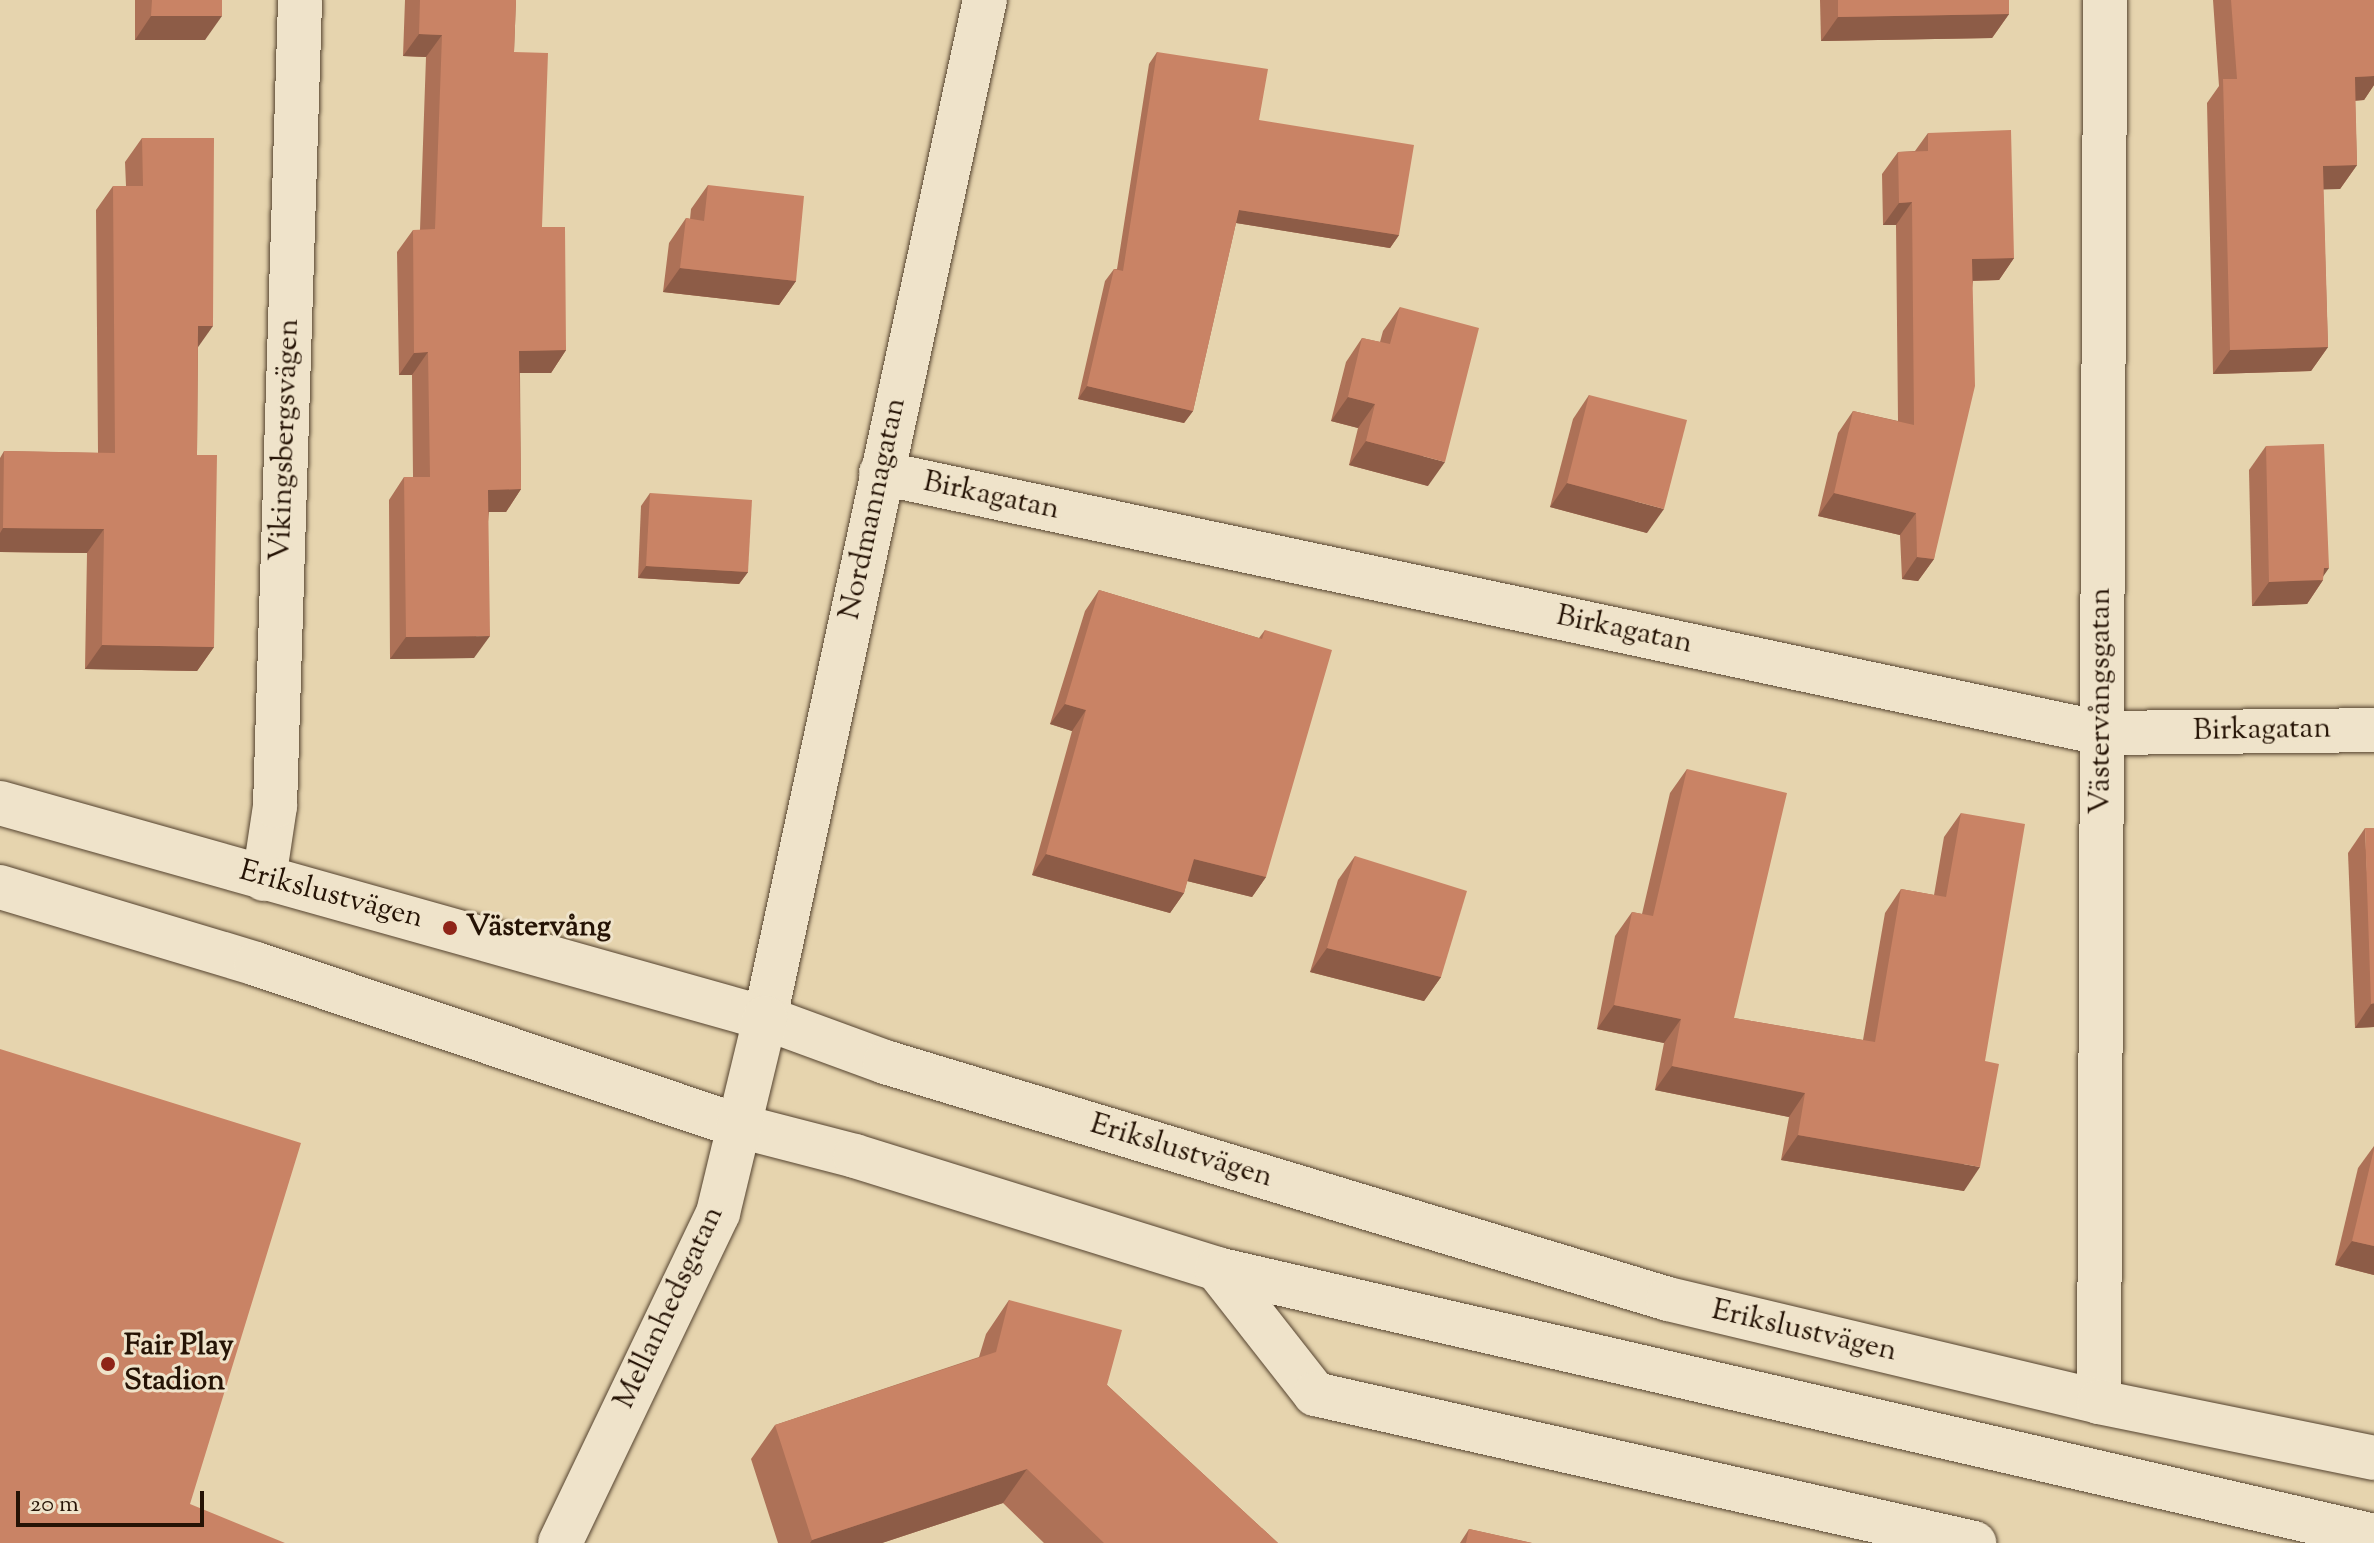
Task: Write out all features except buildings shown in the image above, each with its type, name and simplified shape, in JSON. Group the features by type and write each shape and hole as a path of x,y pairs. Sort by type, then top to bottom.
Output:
{"street":[{"name":"Vikingsbergsvägen","path":"264,879 275,806 300,0"},
{"name":"Nordmannagatan","path":"765,1018 985,0"},
{"name":"Västervångsgatan","path":"2099,1402 2105,0"},
{"name":"Birkagatan","path":"881,473 2101,733 2374,730"},
{"name":"Erikslustvägen","path":"0,803 765,1018 885,1062 1668,1299 2099,1402 2374,1458"},
{"path":"0,887 271,969 739,1126 855,1156 1217,1269 2374,1536"},
{"name":"Mellanhedsgatan","path":"560,1543 718,1213 765,1018"},
{"path":"1217,1269 1315,1394 1974,1543"}],"place":[{"name":"Västervång","path":"450,928"},
{"name":"Fair Play Stadion","path":"108,1364"}]}
